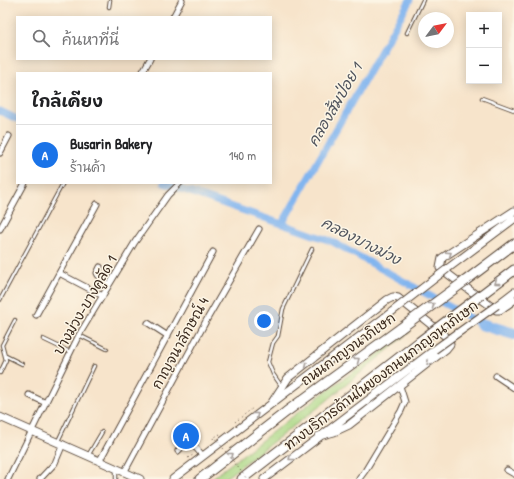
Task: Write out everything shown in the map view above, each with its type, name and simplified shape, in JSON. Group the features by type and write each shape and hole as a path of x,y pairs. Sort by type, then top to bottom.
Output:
{"highway":[{"name":"ถนนกาญจนาภิเษก","path":"200,479 286,412 514,244"},
{"path":"242,479 514,270"}],"main road":[{"path":"514,211 442,258 440,268 496,310 500,310 514,300"},
{"path":"173,479 514,219"},
{"name":"ทางบริการด้านในของถนนกาญจนาภิเษก","path":"264,479 319,436 514,292"},
{"path":"271,404 283,388 288,378 387,300 393,297 398,298 449,339 450,344 400,386 349,425 334,432 319,436"},
{"path":"0,417 125,471 140,479"}],"street":[{"path":"174,16 182,0"},
{"path":"143,72 149,60"},
{"path":"0,152 9,136"},
{"path":"0,229 2,222 24,184"},
{"name":"บางม่วง-บางคูลัด 1","path":"8,479 79,335 135,242 168,195 180,184"},
{"path":"36,315 97,204"},
{"name":"กาญจนาลักษณ์ 4","path":"125,471 206,320 259,229"},
{"path":"100,460 213,252"},
{"path":"100,267 98,275 110,285"},
{"path":"59,273 102,296"},
{"path":"148,323 168,336"},
{"path":"496,376 514,388"},
{"path":"359,479 369,466 405,402 400,386"},
{"path":"29,395 46,403"},
{"path":"178,451 189,440 203,456"},
{"path":"40,479 55,463 60,443"},
{"path":"507,470 514,474"}],"lane":[{"path":"109,7 110,0"},
{"path":"407,33 423,0"},
{"path":"482,98 514,110"},
{"path":"0,300 62,184"},
{"path":"283,388 273,374 268,362 273,343 278,336 283,309 312,248"},
{"path":"0,373 6,360 6,355 2,345 16,320"},
{"path":"79,335 107,349"},
{"path":"43,338 71,353"},
{"path":"6,355 22,364"},
{"path":"60,443 94,366"},
{"path":"88,455 102,432"},
{"path":"116,479 115,473 117,468"}],"path":[{"path":"220,434 213,438 214,440 216,439 247,479"}],"green space":[{"path":"411,331 324,403 224,479 211,479 326,391"}],"waterway":[{"name":"คลองส้มป่อย 1","path":"282,224 410,0"},
{"name":"คลองบางม่วง","path":"0,111 16,119"},
{"name":"คลองบางม่วง","path":"167,184 331,241 481,324"},
{"name":"คลองบางม่วง","path":"481,324 514,334"}],"place":[{"name":"Busarin Bakery","path":"186,436"}]}
